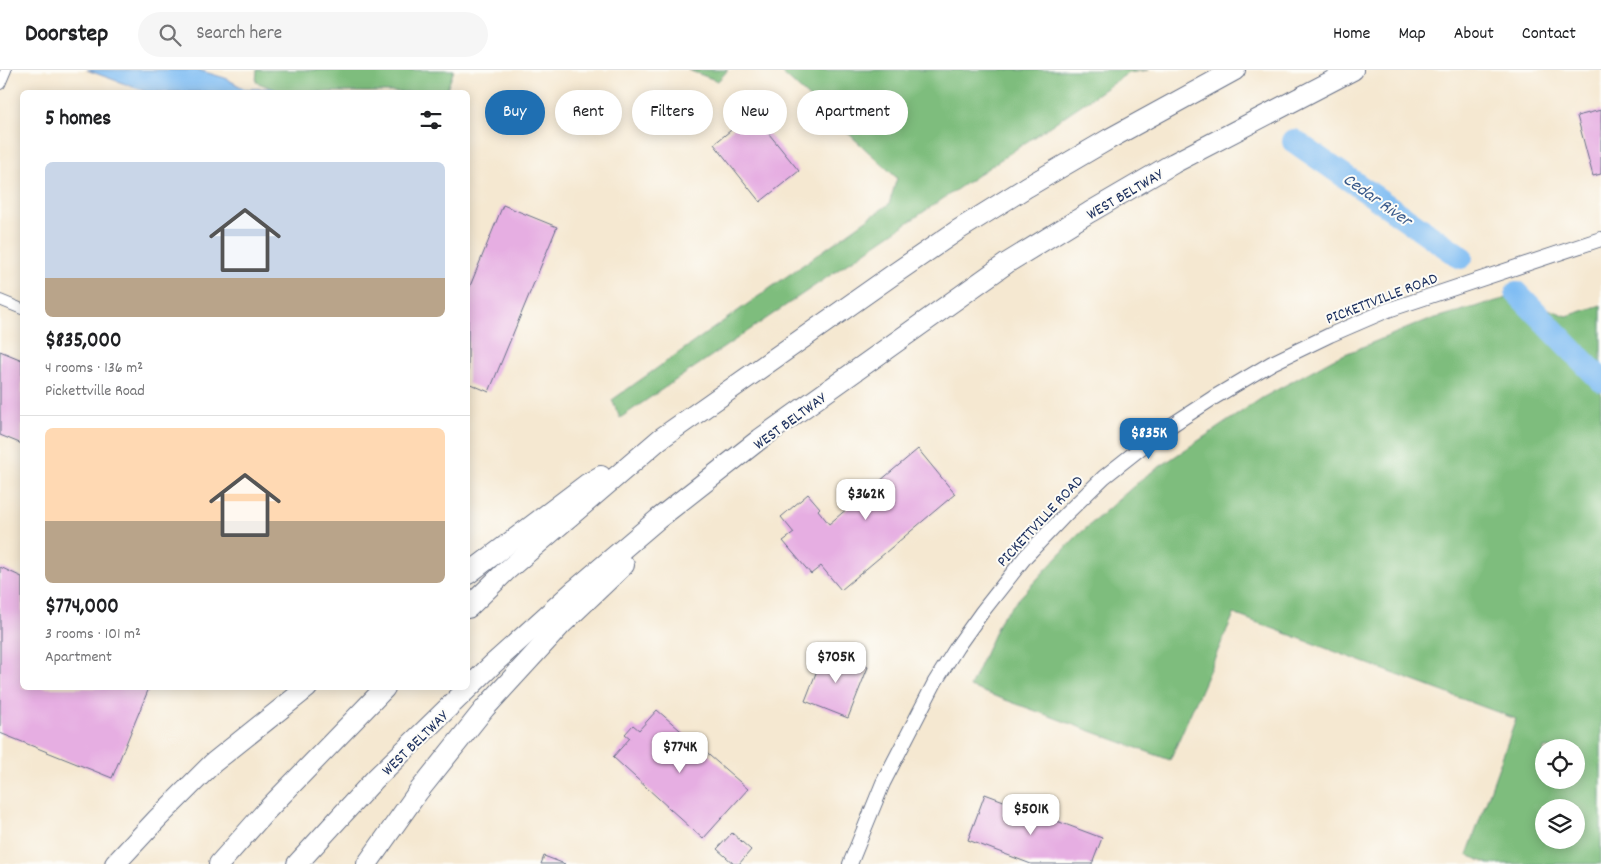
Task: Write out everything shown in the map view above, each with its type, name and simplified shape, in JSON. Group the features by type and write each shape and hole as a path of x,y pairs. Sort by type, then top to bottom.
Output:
{"highway":[{"path":"470,572 587,484 660,439 958,230 1101,144 1235,70"},
{"name":"WEST BELTWAY","path":"470,686 576,589 658,520 760,439 1007,263 1174,163 1353,70"},
{"path":"470,606 505,572 660,439"},
{"path":"367,864 418,792 485,708 556,630 634,556 697,504 760,439"},
{"path":"114,864 213,763 289,700 304,690"},
{"path":"219,864 266,811 383,690"},
{"name":"WEST BELTWAY","path":"296,864 375,779 466,690"}],"street":[{"path":"0,84 6,70"},
{"name":"PICKETTVILLE ROAD","path":"850,864 883,784 935,682 957,647 1026,556 1104,477 1161,432 1213,398 1272,363 1330,334 1388,310 1601,239"},
{"path":"0,300 20,308"}],"green space":[{"path":"257,70 454,70 447,90 277,90 256,82"},
{"path":"688,70 728,70 718,81"},
{"path":"779,70 1149,70 1128,73 620,418 612,400 889,204 897,178 850,135 908,135 908,90 801,90"},
{"path":"1514,296 1567,316 1601,305 1601,864 1489,864 1467,855 1516,719 1234,614 1170,760 970,687 1001,618 1076,537 1143,478 1262,398 1333,359 1425,321"}],"water":[{"path":"87,70 198,70 225,78 245,89 271,88 276,90 142,90"}],"building":[{"path":"1601,110 1601,174 1593,176 1577,116"},
{"path":"725,135 770,135 799,171 760,202 714,144"},
{"path":"503,205 557,227 489,392 470,384 470,286"},
{"path":"0,351 20,359 20,443 0,435"},
{"path":"918,449 955,494 841,590 821,566 811,574 783,541 794,533 781,517 808,494 820,508 818,510 829,524"},
{"path":"0,567 20,576 20,690 148,690 112,778 0,733"},
{"path":"825,650 868,667 848,718 805,701"},
{"path":"657,710 748,789 703,839 613,757 630,738 625,734 633,725 639,730"},
{"path":"985,794 1102,838 1092,864 1031,864 968,840"},
{"path":"732,833 751,850 739,864 734,864 717,849"},
{"path":"544,856 565,864 541,864"}],"waterway":[{"name":"Cedar River","path":"1294,141 1461,257"},
{"path":"1517,293 1601,380"}]}
